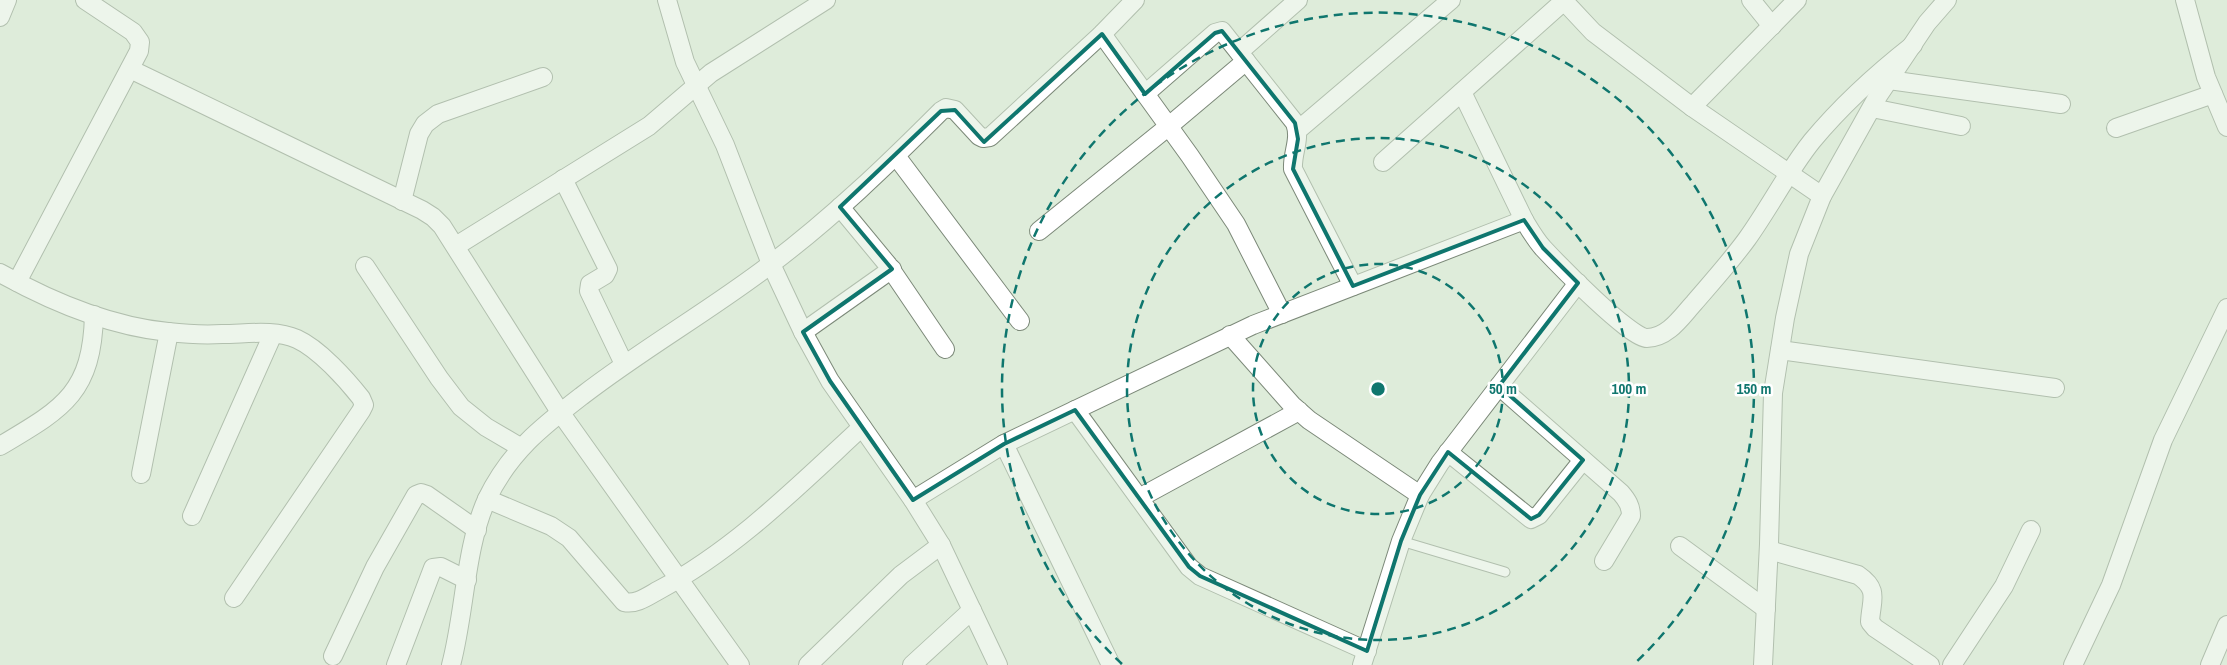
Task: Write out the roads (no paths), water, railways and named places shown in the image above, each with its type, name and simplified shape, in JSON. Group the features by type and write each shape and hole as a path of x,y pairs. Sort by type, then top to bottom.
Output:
{"street":[{"path":"0,16 8,0"},
{"path":"17,282 139,51 140,42 136,36 85,0"},
{"path":"684,0 668,5 685,62 725,145 771,264 803,332 830,381 914,500 941,545 998,665"},
{"path":"456,246 648,126 711,73 826,0"},
{"path":"451,665 477,530 487,499 520,447 560,412 624,364 771,264 840,207 946,108 955,110 979,136 983,138 990,137 1102,34 1134,0"},
{"path":"1039,231 1169,126 1243,56 1298,0"},
{"path":"1298,130 1451,0"},
{"path":"1751,0 1772,26"},
{"path":"1692,107 1797,0"},
{"path":"1763,665 1769,550 1773,393 1784,318 1799,254 1822,196 1872,108 1928,23 1948,0"},
{"path":"2185,0 2206,77 2220,103 2227,127"},
{"path":"1383,162 1564,1 1593,32 1692,107 1822,196"},
{"path":"1145,94 1215,32 1222,31 1290,116 1298,130 1298,139 1292,159 1293,169 1352,286"},
{"path":"1102,34 1169,126 1236,224 1282,314"},
{"path":"1462,92 1532,234 1543,248 1578,283 1634,334 1646,339 1661,335 1675,324 1747,239 1811,142 1874,76 1913,45"},
{"path":"130,69 434,217 456,246 560,412 740,665"},
{"path":"402,201 417,140 425,124 438,114 543,76"},
{"path":"1889,80 2061,104"},
{"path":"2116,128 2220,103"},
{"path":"1872,108 1961,126"},
{"path":"896,156 1020,321"},
{"path":"563,180 607,266 607,272 590,284 589,291 624,364"},
{"path":"840,207 892,269 945,349"},
{"path":"914,500 1004,444 1230,335 1524,220"},
{"path":"365,266 439,378 461,406 486,427 520,447"},
{"path":"803,332 892,269"},
{"path":"0,273 41,295 94,315 139,327 168,332 220,335 272,334 297,339 315,350 356,392 364,405 234,598"},
{"path":"1075,410 1185,562 1200,576 1365,658 1401,541 1420,495 1448,452 1578,283"},
{"path":"2073,665 2111,585 2163,440 2227,308"},
{"path":"0,446 58,410 72,396 82,379 90,359 94,339 94,315"},
{"path":"141,474 168,332"},
{"path":"192,516 272,334"},
{"path":"1230,335 1299,411 1327,434 1420,495"},
{"path":"1780,350 2055,388"},
{"path":"1499,386 1621,492 1631,508 1628,524 1604,561"},
{"path":"1139,498 1299,411"},
{"path":"487,499 551,526 569,538 624,602 636,602 679,579 740,535 781,501 862,427"},
{"path":"1004,444 1111,665"},
{"path":"1448,452 1531,518 1538,515 1583,460"},
{"path":"333,656 360,596 416,495 421,493 427,495 477,530"},
{"path":"1952,665 2004,586 2031,530"},
{"path":"808,665 901,575 941,545"},
{"path":"1680,546 1766,609"},
{"path":"1769,550 1858,575 1866,580 1871,586 1873,594 1870,622 1875,628 1930,665"},
{"path":"396,665 434,568 441,567 467,580"},
{"path":"912,665 972,610"},
{"path":"2213,664 2227,625"}],"lane":[{"path":"1401,541 1505,572"}]}
